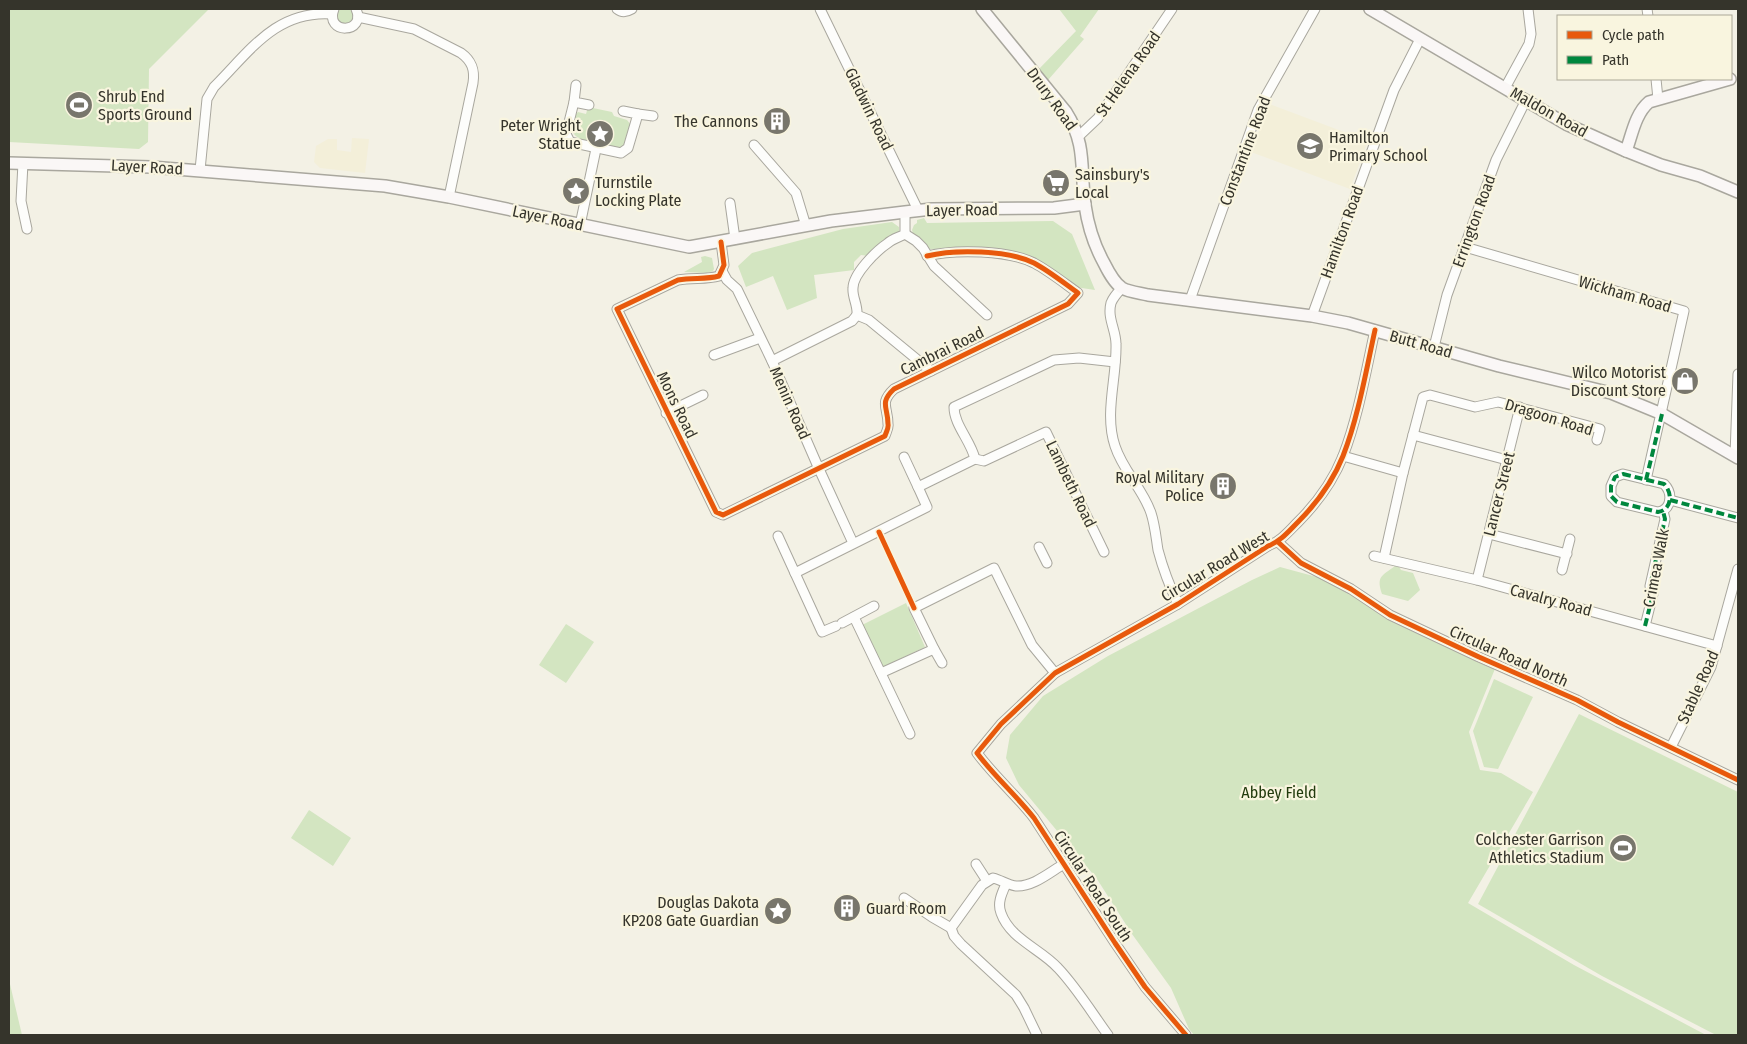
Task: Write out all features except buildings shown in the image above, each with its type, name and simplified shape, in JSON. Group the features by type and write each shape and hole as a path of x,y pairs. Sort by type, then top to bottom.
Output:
{"main road":[{"name":"Drury Road","path":"982,9 1074,124 1082,154 1085,204"},
{"name":"Maldon Road","path":"1370,9 1566,124 1626,152 1700,176 1738,192"},
{"path":"1626,152 1636,120 1643,107 1649,102 1726,80"},
{"name":"Layer Road","path":"9,163 114,165 200,170 385,186 449,197 689,247 806,226 918,210 1054,208 1085,204"},
{"path":"1085,204 1088,225 1096,249 1108,272 1122,288"},
{"name":"Butt Road","path":"1122,288 1148,296 1312,316 1375,330 1499,366 1611,393 1662,414 1737,456"}],"street":[{"path":"617,9 625,12 632,9"},
{"name":"Gladwin Road","path":"820,9 918,210"},
{"name":"St Helena Road","path":"1078,136 1098,118 1172,9"},
{"name":"Constantine Road","path":"1190,300 1258,110 1315,9"},
{"path":"1505,88 1528,44 1531,34 1528,9"},
{"path":"200,170 207,99 214,87 276,26 306,14 333,11 334,22 344,29 352,27 357,21 357,13 414,29 461,53 468,58 472,65 473,83 449,197"},
{"name":"Hamilton Road","path":"1312,316 1394,90 1420,40"},
{"path":"1656,80 1658,99"},
{"path":"576,86 566,134 570,142 621,153 628,148 638,114"},
{"name":"Errington Road","path":"1434,347 1448,295 1496,160 1526,100"},
{"path":"574,102 589,105"},
{"path":"623,111 654,116"},
{"path":"754,145 796,193 806,226"},
{"path":"580,225 596,149"},
{"path":"23,163 21,201 28,229"},
{"path":"730,203 735,239"},
{"path":"905,212 905,234"},
{"path":"905,234 916,240 934,266 987,315"},
{"path":"772,361 852,320 857,314 858,307 852,291 856,276 888,242 905,234"},
{"path":"720,242 724,265 722,271"},
{"name":"Wickham Road","path":"1465,247 1684,311 1662,414"},
{"name":"Cambrai Road","path":"716,512 723,515 885,436 889,425 885,405 886,396 894,389 1068,304 1078,293 1035,264 1011,256 991,253 949,252 928,256"},
{"name":"Menin Road","path":"722,271 727,280 737,289 772,361 853,544"},
{"name":"Mons Road","path":"716,512 666,413 617,309 678,280 713,278 719,276 722,271"},
{"path":"1122,288 1111,302 1110,316 1116,342 1110,413 1115,446 1126,471 1143,496 1151,513 1159,551 1170,587 1178,604"},
{"path":"857,314 870,320 931,371"},
{"name":"Circular Road West","path":"976,754 1001,724 1055,673 1178,604 1268,546 1278,542 1300,520 1318,499 1331,479 1342,456 1354,421 1375,330"},
{"path":"714,355 760,338"},
{"path":"918,486 975,459 973,449 954,416 954,407 1054,360 1079,358 1115,362"},
{"path":"1737,456 1738,374"},
{"name":"Dragoon Road","path":"1403,473 1423,397 1430,394 1476,407 1495,401 1600,429 1597,440"},
{"name":"Mons Road","path":"666,413 703,395"},
{"name":"Lancer Street","path":"1477,580 1520,407"},
{"path":"1646,480 1662,414"},
{"name":"Lambeth Road","path":"975,459 984,461 1046,432 1104,552"},
{"path":"1413,435 1507,460"},
{"path":"1342,456 1403,473 1384,558"},
{"path":"795,573 927,507 904,457"},
{"path":"1623,474 1646,480 1664,484 1669,489 1670,500 1663,511 1658,512 1617,502 1611,496 1611,486 1615,477 1623,474"},
{"path":"1670,500 1738,516"},
{"name":"Crimea Walk","path":"1645,626 1653,594 1650,586 1666,519 1663,511"},
{"path":"1489,534 1567,554"},
{"path":"778,536 822,632 874,606"},
{"path":"1562,570 1570,539"},
{"name":"Circular Road North","path":"1278,542 1300,563 1351,589 1390,615 1577,700 1738,780"},
{"path":"1039,546 1047,562"},
{"name":"Cavalry Road","path":"1374,556 1477,580 1717,646"},
{"path":"942,663 914,608 994,568 1032,645 1055,673"},
{"name":"Stable Road","path":"1671,747 1711,667 1738,568"},
{"path":"854,617 910,734"},
{"path":"881,673 934,649"},
{"name":"Circular Road South","path":"976,754 1019,798 1034,818 1145,986 1186,1035"},
{"path":"976,864 987,881"},
{"path":"951,928 982,885 987,881 993,878 1006,884 1028,885 1064,864"},
{"path":"1006,884 1000,900 1001,915 1024,942 1048,958 1060,969 1108,1035"},
{"path":"904,898 930,920 951,928 954,936 961,944 1016,995 1037,1035"}],"shaded area":[{"name":"Hamilton Primary School","path":"1269,104 1368,141 1350,189 1251,152"},
{"path":"352,138 369,139 365,173 320,168 314,162 316,146 328,139 337,139 337,150 351,152"}],"green space":[{"path":"342,8 348,8 353,13 351,22 342,24 337,19 337,13"},
{"name":"Shrub End Sports Ground","path":"9,9 209,9 149,69 148,142 139,149 9,142"},
{"path":"1059,9 1099,9 1080,36 1084,39 1048,80 1039,69 1076,31"},
{"path":"588,107 612,112 614,116 627,120 631,125 625,147 615,150 614,147 599,146 605,136 604,131 600,130 596,133 596,145 575,135 573,125 575,115 578,112 586,114"},
{"path":"924,218 927,223 1053,221 1072,234 1095,290 1075,287 1032,258 994,248 929,249 914,237 912,230 917,220"},
{"path":"892,222 899,227 899,232 889,236 869,256 861,255 854,262 854,270 814,275 817,298 787,310 773,276 746,287 738,266 752,253 843,229"},
{"path":"701,257 712,258 713,271 707,273 684,272 702,262"},
{"path":"1395,566 1401,570 1413,573 1420,590 1408,601 1382,594 1381,577"},
{"name":"Abbey Field","path":"1280,567 1339,583 1497,664 1469,732 1480,770 1501,773 1533,792 1468,903 1574,965 1706,1035 1194,1035 1189,1029 1171,988 1132,934 1097,879 1019,785 1006,758 1010,735 1043,696 1108,656"},
{"path":"906,603 925,647 883,667 862,625"},
{"path":"566,624 594,642 566,683 539,665"},
{"path":"1494,679 1533,697 1498,769 1484,767 1473,731"},
{"name":"Colchester Garrison Athletics Stadium","path":"1579,714 1738,792 1738,1035 1716,1035 1602,976 1478,904"},
{"path":"309,810 351,838 333,866 291,838"},
{"path":"9,980 22,1035 9,1035"}],"marked path":[{"path":"1646,480 1662,414"},
{"path":"1623,474 1664,484 1670,496 1670,501 1666,508 1658,512 1617,502 1611,496 1611,486 1615,477 1623,474"},
{"path":"1670,500 1738,518"},
{"path":"1645,626 1653,594 1650,586 1665,519 1663,511"}],"cycle path":[{"path":"721,242 724,265 719,276 678,280 617,309 716,512 723,515 885,436 888,428 885,405 889,394 894,389 1068,304 1078,293 1034,263 1010,255 952,252 927,256"},
{"path":"1186,1035 1145,987 1034,818 977,753 1001,724 1055,673 1178,604 1277,542 1305,515 1329,483 1343,456 1357,410 1375,330"},
{"path":"879,532 914,608"},
{"path":"1278,542 1301,563 1351,589 1390,615 1577,700 1738,780"}],"place":[{"name":"Shrub End Sports Ground","path":"79,105"},
{"name":"The Cannons","path":"777,121"},
{"name":"Peter Wright Statue","path":"600,134"},
{"name":"Hamilton Primary School","path":"1310,146"},
{"name":"Sainsbury's Local","path":"1056,183"},
{"name":"Turnstile Locking Plate","path":"576,191"},
{"name":"Wilco Motorist Discount Store","path":"1685,381"},
{"name":"Royal Military Police","path":"1223,486"},
{"name":"Colchester Garrison Athletics Stadium","path":"1623,848"},
{"name":"Guard Room","path":"847,908"},
{"name":"Douglas Dakota KP208 Gate Guardian","path":"778,911"}]}
